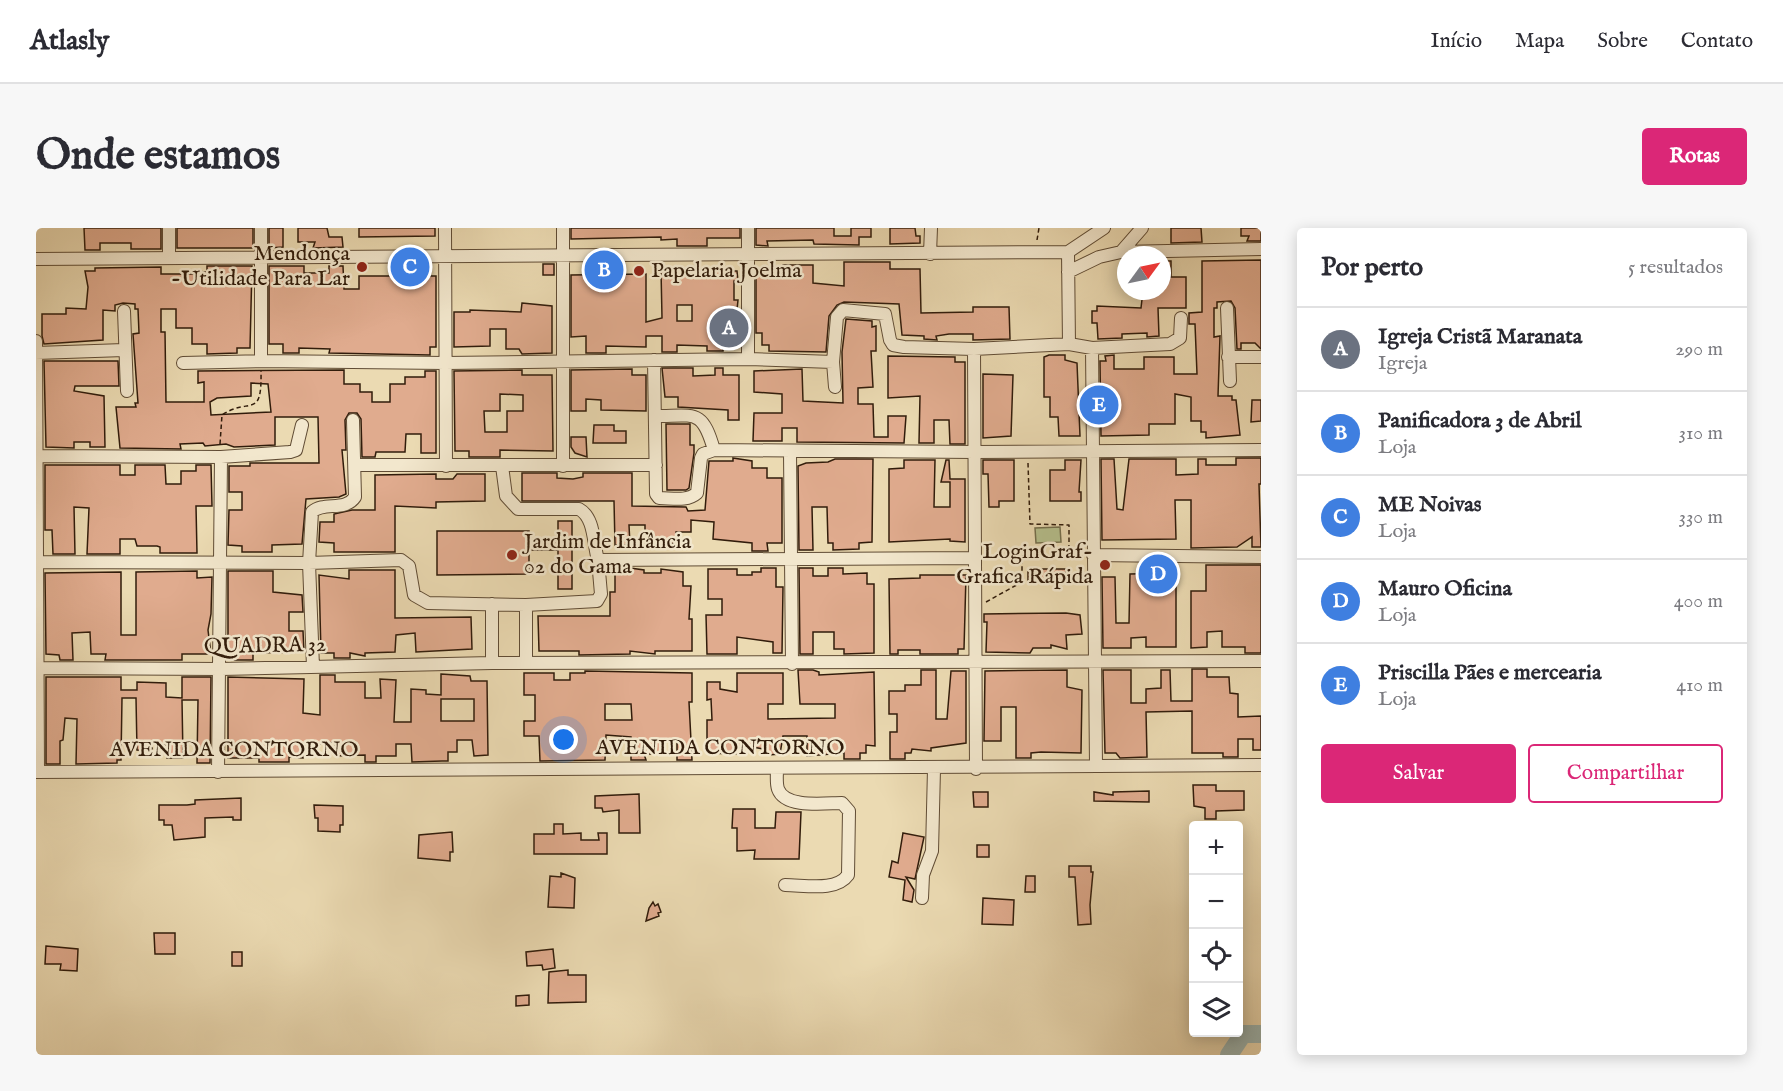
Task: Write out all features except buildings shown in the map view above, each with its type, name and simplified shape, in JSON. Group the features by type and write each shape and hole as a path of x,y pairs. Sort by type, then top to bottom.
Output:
{"street":[{"path":"169,228 169,258"},
{"path":"261,228 261,361"},
{"path":"445,228 446,466"},
{"path":"563,228 563,466"},
{"path":"748,228 748,359"},
{"path":"930,254 931,228"},
{"path":"36,259 749,256 1068,252 1104,228"},
{"path":"1126,246 1142,228"},
{"path":"1171,251 1261,249"},
{"path":"1068,252 1069,344"},
{"path":"1068,272 1099,257 1117,253"},
{"path":"1227,308 1230,381"},
{"path":"836,387 833,362 837,316 843,310 885,314 893,345 974,349 1069,344 1092,348 1170,344 1179,338 1182,318"},
{"path":"124,311 127,391"},
{"path":"36,341 39,668 37,772"},
{"path":"1092,348 1096,766"},
{"path":"974,349 976,769"},
{"path":"36,353 124,350"},
{"path":"1228,357 1261,357"},
{"path":"183,363 261,361 445,363 748,359 833,362"},
{"path":"654,360 657,496 686,499 697,493 703,454 714,450 790,452 1261,450"},
{"path":"655,416 696,417 707,426 714,450"},
{"path":"313,667 309,563 312,512 321,507 352,501 355,497 353,420"},
{"path":"38,456 221,457 290,452 296,450 300,443 302,425"},
{"path":"790,452 792,664"},
{"path":"218,772 221,669 221,457"},
{"path":"354,465 656,465"},
{"path":"37,562 309,563 400,560 409,566 414,595 428,603 526,605 597,601 602,594 590,518 579,509 518,509 506,496 502,466"},
{"path":"598,560 975,553"},
{"path":"1093,555 1261,557"},
{"path":"492,604 492,663"},
{"path":"526,605 526,663"},
{"name":"QUADRA 32","path":"39,668 221,669 492,663 1261,661"},
{"name":"AVENIDA CONTORNO","path":"37,772 976,769 1261,765"},
{"path":"777,769 778,789 783,797 792,801 842,803 849,811 848,875 843,881 835,885 785,885"},
{"path":"922,898 923,875 932,851 934,769"}],"path":[{"path":"221,457 219,419 227,412 250,406 261,398 261,361"},
{"path":"1028,452 1030,524 1069,525 1069,556"},
{"path":"975,553 985,546 990,556 1093,555"},
{"path":"976,608 1022,582 1022,556"}],"green space":[{"path":"1060,527 1061,542 1036,543 1035,528"}],"waterway":[{"path":"1229,1055 1243,1034 1261,1034"}],"place":[{"name":"Mendonça -Utilidade Para Lar","path":"362,267"},
{"name":"ME Noivas","path":"410,267"},
{"name":"Panificadora 3 de Abril","path":"604,270"},
{"name":"Papelaria Joelma","path":"639,271"},
{"name":"Igreja Cristã Maranata","path":"729,328"},
{"name":"Priscilla Pães e mercearia","path":"1099,405"},
{"name":"Jardim de Infância 02 do Gama","path":"512,555"},
{"name":"LoginGraf- Grafica Rápida","path":"1105,565"},
{"name":"Mauro Oficina","path":"1158,574"}]}
